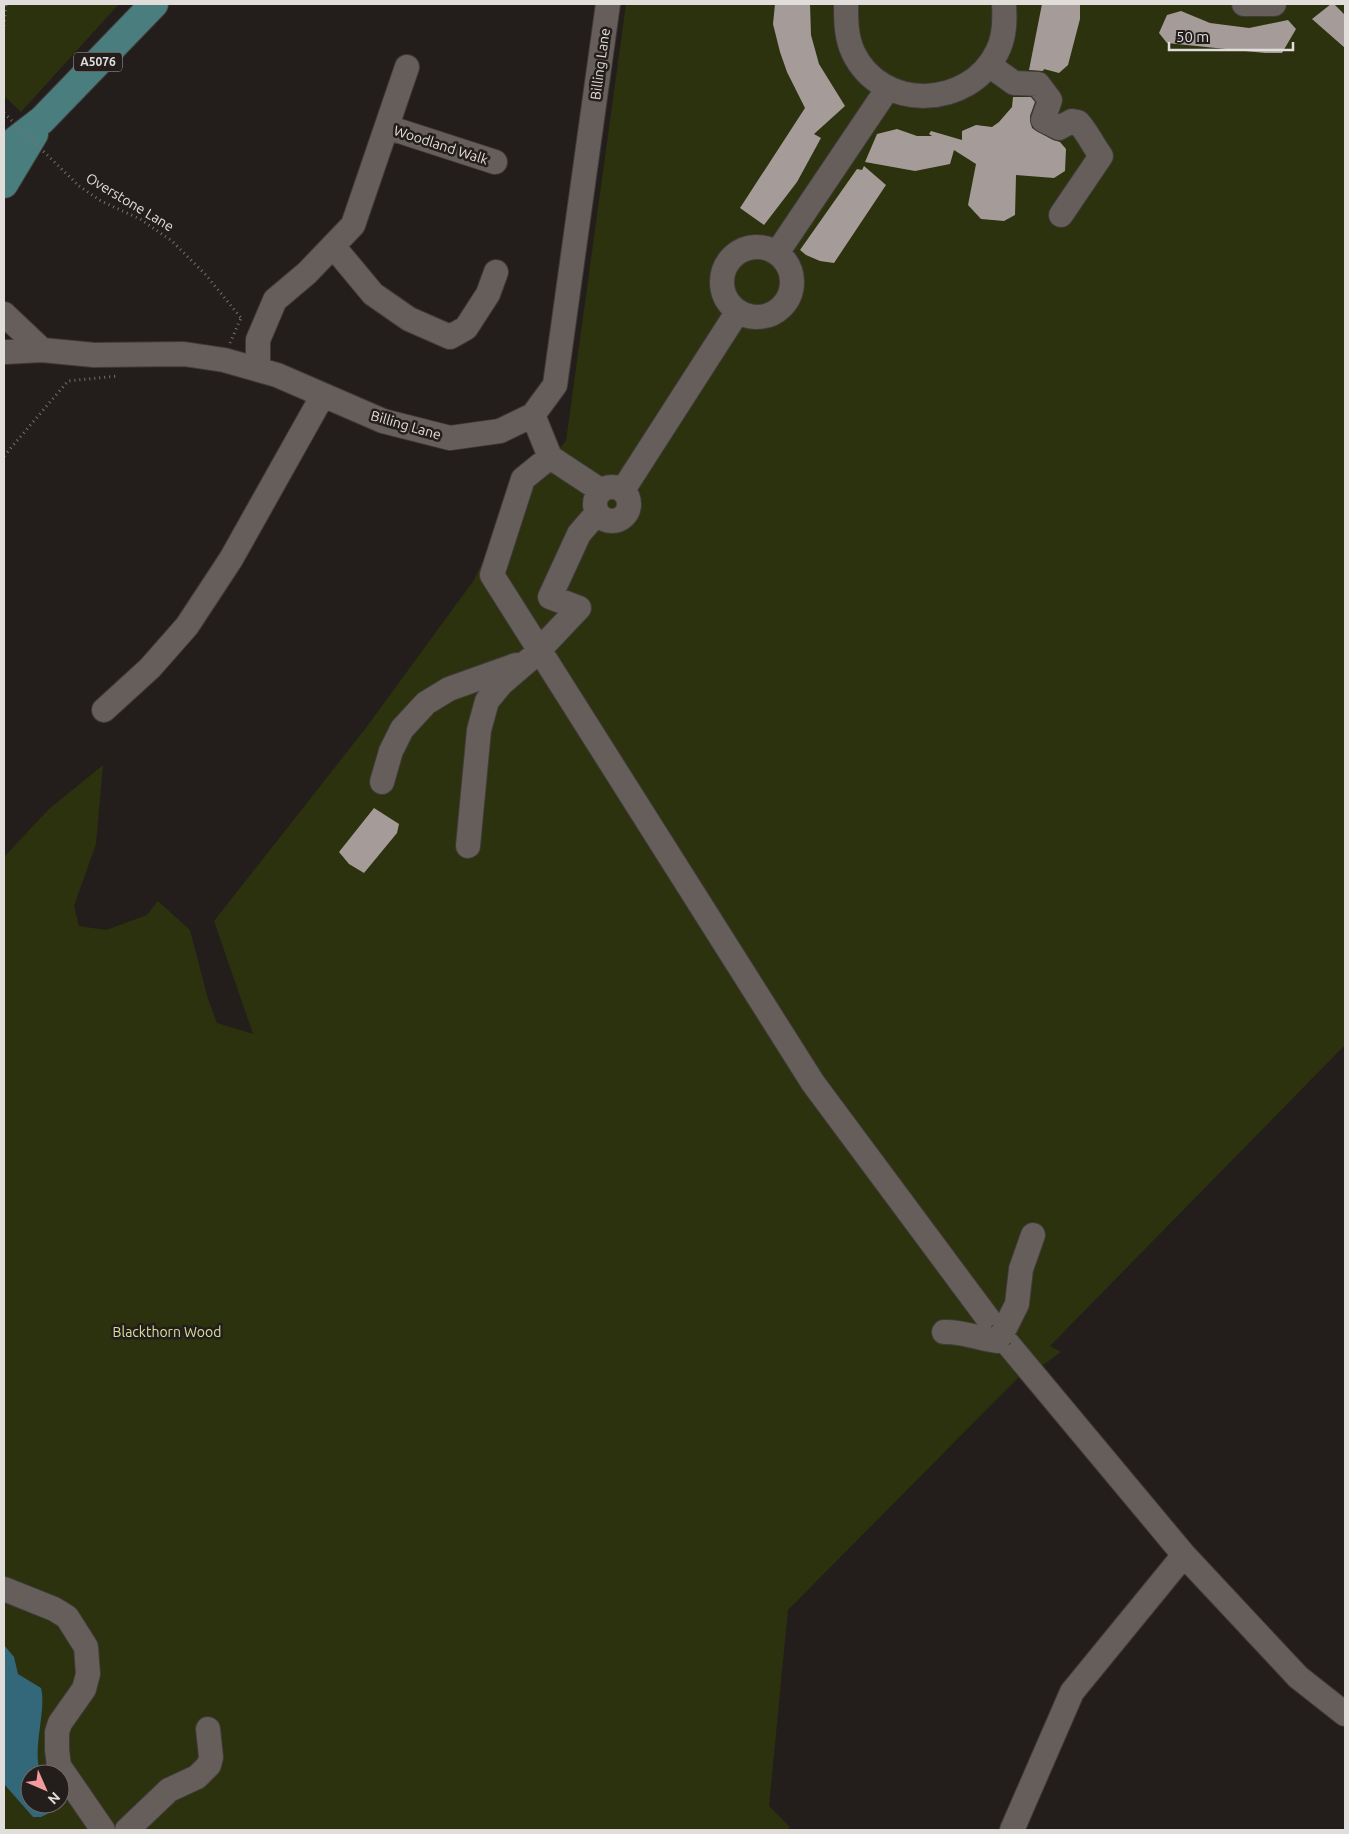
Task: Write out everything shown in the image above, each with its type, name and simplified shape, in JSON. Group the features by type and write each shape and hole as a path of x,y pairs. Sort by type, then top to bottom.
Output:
{"main road":[{"name":"A5076","path":"4,149 42,120 154,4"},
{"name":"A5076","path":"4,184 42,120"}],"street":[{"name":"Billing Lane","path":"4,352 42,350 94,355 184,354 224,360 277,374 383,421 450,438 500,431 533,415 556,385 608,4"},
{"path":"846,4 846,28 853,52 868,73 888,88 912,96 938,96 962,88 983,73 998,52 1005,27 1004,4"},
{"path":"1244,4 1274,4"},
{"path":"989,65 1014,83 1038,84 1050,100 1043,120 1059,128 1072,121 1078,122 1088,133 1090,141 1101,156 1061,215"},
{"name":"Woodland Walk","path":"258,369 258,340 275,300 307,274 353,225 407,67"},
{"path":"778,254 888,88"},
{"name":"Woodland Walk","path":"388,127 495,162"},
{"path":"333,246 373,294 409,319 450,337 466,328 488,294 496,272"},
{"path":"757,247 778,254 788,266 792,281 786,302 769,315 748,316 738,311 730,304 723,289 724,272 728,262 741,252 757,247"},
{"path":"468,846 479,730 487,701 501,684 536,654 579,608 550,597 579,534 607,498 738,311"},
{"path":"4,314 42,350"},
{"path":"104,710 150,668 187,626 231,559 323,395"},
{"path":"533,415 550,457 607,498"},
{"path":"550,457 523,479 492,575 813,1083 1004,1340 1184,1555 1298,1677 1345,1714"},
{"path":"382,782 391,751 402,730 426,703 449,689 536,654"},
{"path":"944,1332 960,1331 978,1339 998,1340 1017,1304 1021,1268 1033,1235"},
{"path":"1012,1830 1072,1692 1184,1555"},
{"path":"4,1589 54,1609 66,1617 86,1647 88,1674 84,1689 60,1723 57,1732 57,1750 59,1766 103,1830"},
{"path":"127,1830 169,1790 197,1777 209,1765 211,1757 208,1750 208,1729"}],"path":[{"path":"4,26 6,4"},
{"name":"Overstone Lane","path":"4,113 79,186 101,201 140,219 172,241 206,275 258,340"},
{"path":"4,456 68,381 122,376"}],"green space":[{"path":"4,4 119,4 21,112 4,96"},
{"name":"Blackthorn Wood","path":"626,4 1345,4 1345,1045 1050,1346 1061,1352 1032,1373 1028,1368 788,1610 769,1806 790,1827 787,1830 4,1830 4,857 49,809 103,765 96,844 74,906 79,926 106,930 147,915 158,901 190,930 208,999 217,1023 253,1034 214,921 365,729 474,580 505,512 566,441"}],"water":[{"path":"4,1645 14,1657 18,1674 41,1688 42,1707 38,1742 38,1764 20,1764 20,1802 4,1784"},
{"path":"30,1814 47,1814 41,1817 33,1817"}],"building":[{"path":"775,4 810,4 811,35 819,64 845,106 814,134 821,138 797,182 764,225 740,208 805,108 787,72 780,52 773,24"},
{"path":"1042,4 1080,4 1080,19 1068,65 1059,73 1044,69 1043,71 1029,70"},
{"path":"1331,4 1334,4 1345,15 1345,48 1312,19"},
{"path":"1181,11 1210,23 1249,28 1288,20 1296,29 1282,53 1167,43 1159,33 1167,15"},
{"path":"1013,97 1031,97 1035,102 1030,116 1032,128 1060,142 1066,149 1065,171 1054,178 1016,175 1015,215 1004,221 981,219 968,205 976,164 954,150 950,164 915,171 865,162 877,134 897,129 917,136 932,136 929,134 931,131 962,140 962,131 976,125 992,127 999,122 1012,107"},
{"path":"864,166 886,185 834,263 820,261 806,255 800,250 857,169 862,170"},
{"path":"374,808 399,824 397,833 364,873 349,864 339,852"}]}
